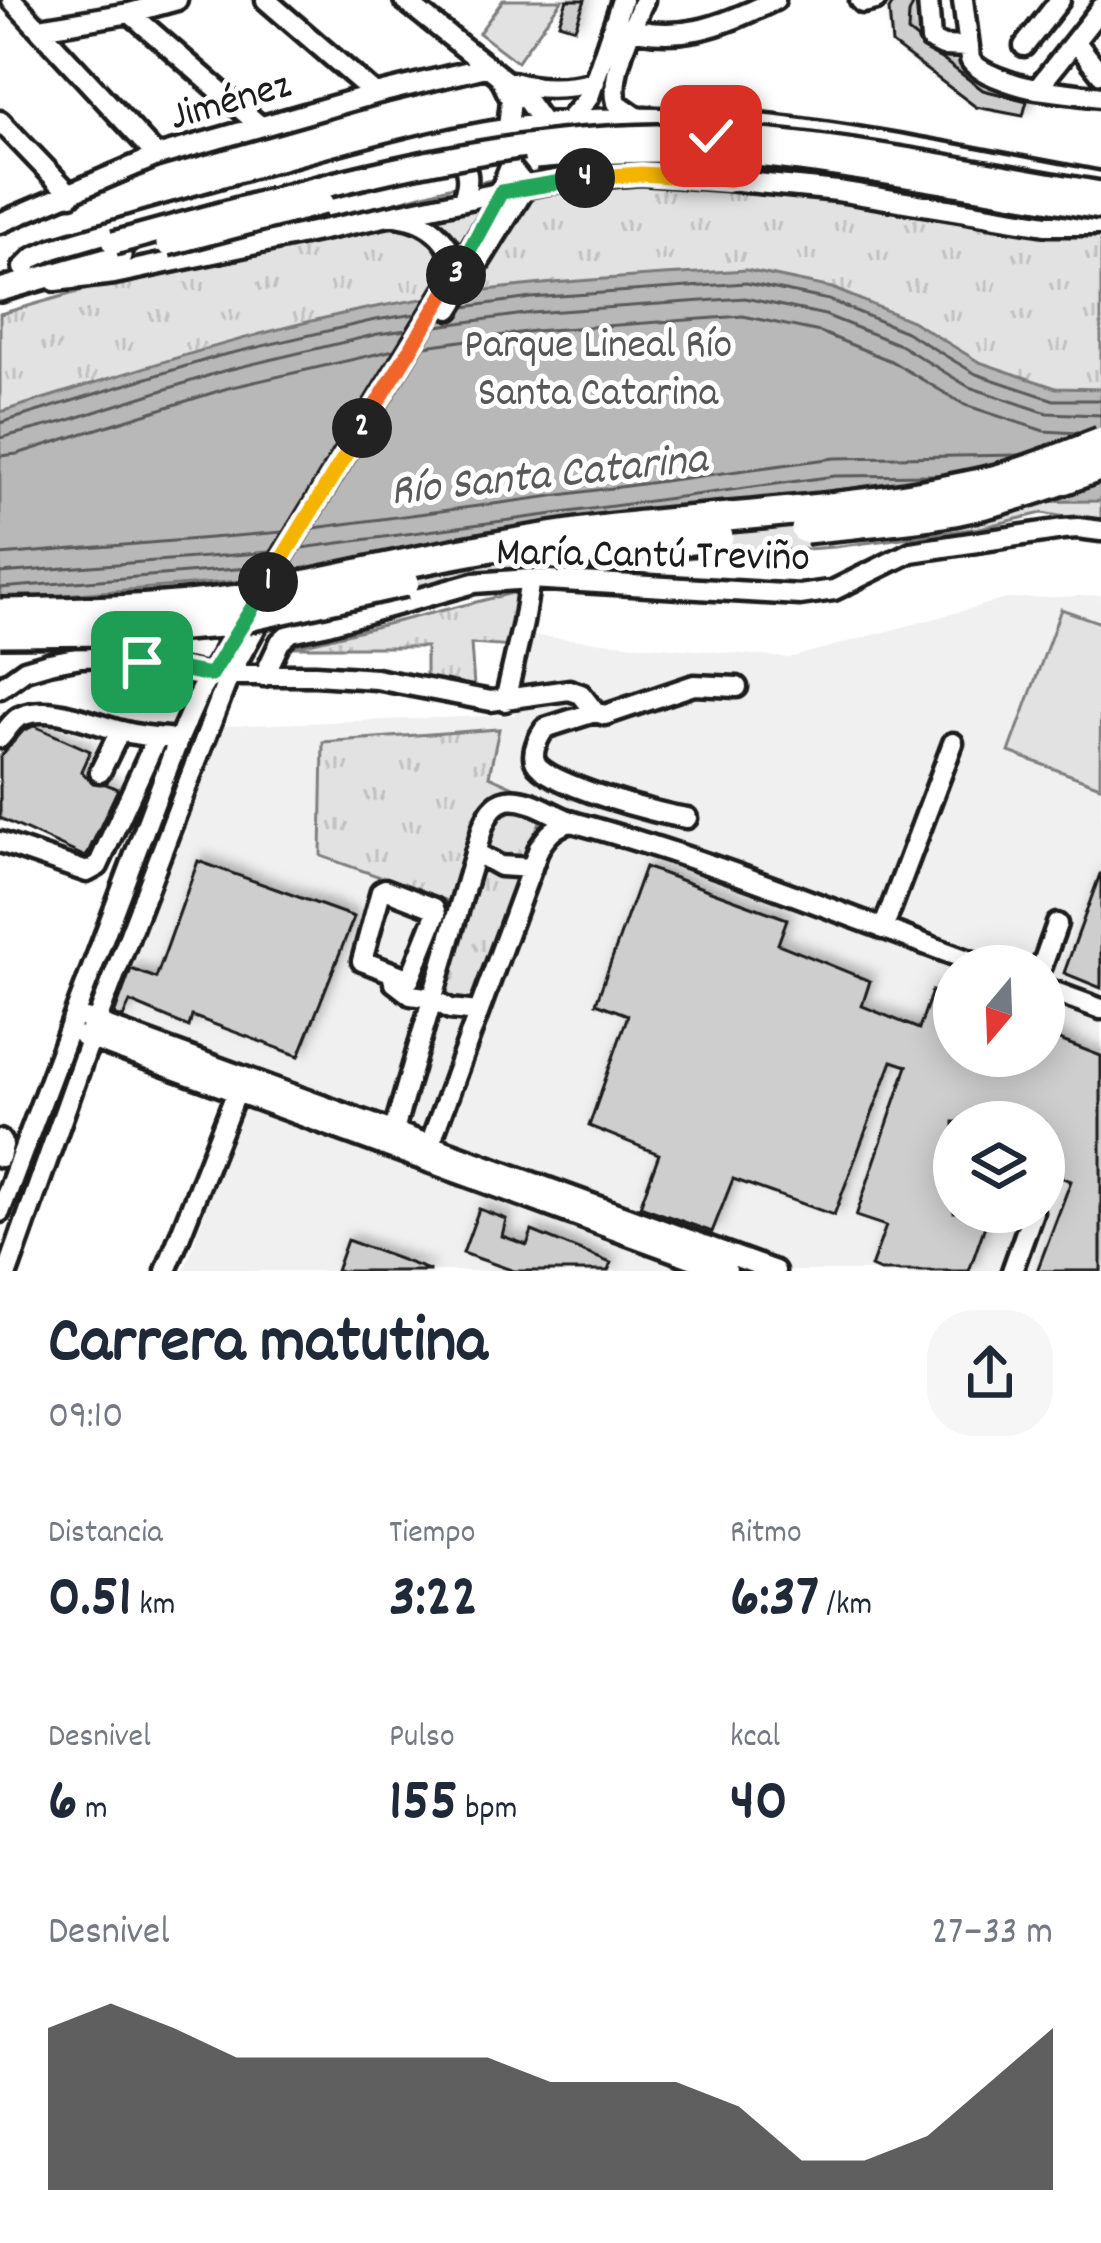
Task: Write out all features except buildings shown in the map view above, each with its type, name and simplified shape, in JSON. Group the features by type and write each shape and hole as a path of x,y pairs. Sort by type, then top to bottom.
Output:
{"highway":[{"path":"0,613 124,612 197,605 491,545 927,494 1024,471 1101,442"},
{"path":"0,632 121,631 220,623 492,563 939,514 1035,490 1101,466"}],"main road":[{"path":"0,274 27,274 422,162 616,137 710,137 789,144 1101,193"},
{"path":"117,250 427,176 585,153 677,151 793,159 1101,208"},
{"path":"0,290 27,274"}],"street":[{"path":"40,28 177,0"},
{"path":"266,0 375,94"},
{"path":"404,0 522,94 543,123"},
{"path":"622,0 615,98 623,110 656,131 662,145 656,161 641,174"},
{"path":"568,121 580,109 622,27 644,0"},
{"path":"622,27 657,35 700,30 775,0"},
{"path":"860,0 876,0"},
{"path":"928,0 931,40 943,46 969,47"},
{"path":"963,0 970,60 977,67 1016,85 1101,97"},
{"path":"1024,46 1060,0"},
{"path":"9,6 40,28 157,156"},
{"path":"1037,89 1100,12"},
{"path":"130,13 259,125"},
{"path":"1075,41 1101,74"},
{"path":"494,73 526,86 546,88 595,82"},
{"path":"4,1271 204,742 220,676 456,283 501,192 510,167 511,100 494,73"},
{"name":"Jiménez","path":"0,223 157,156 259,125 375,94 494,73"},
{"path":"0,121 71,195"},
{"path":"727,180 705,163 705,144 718,131 739,122"},
{"path":"1101,182 739,122 543,123 437,140 53,249 33,258 27,274 58,281 114,274 526,187 641,174 838,191 1046,225 1101,225"},
{"path":"437,140 466,166 467,189 462,200"},
{"path":"510,167 526,187"},
{"path":"456,283 526,187"},
{"path":"386,215 417,220 440,236 453,261 456,283"},
{"name":"María Cantú Treviño","path":"265,676 290,640 474,584 530,580 800,595 834,590 911,552 1078,528 1101,532"},
{"path":"505,701 530,580"},
{"path":"242,641 265,676"},
{"path":"0,667 26,670 81,657 110,656 220,676 376,679 505,701 569,690 581,694 605,716 694,685 737,687"},
{"path":"0,688 26,670"},
{"path":"0,1212 179,738 200,691 220,676"},
{"path":"596,712 545,728 533,758 537,765 556,779 661,815 687,818"},
{"path":"0,738 23,715 50,713 120,731 204,742"},
{"path":"100,772 120,731"},
{"path":"0,842 87,872 98,866 157,737"},
{"path":"883,928 953,743"},
{"path":"394,1130 475,852 490,810 508,800 524,801 573,822 696,858 933,947"},
{"path":"428,1151 545,838 562,824 573,822"},
{"path":"475,852 500,866 532,868"},
{"path":"385,889 434,908 436,914 413,977 392,973 362,961 385,889"},
{"path":"1050,945 1057,925"},
{"path":"392,973 394,982 411,995 432,998 450,1009 478,1012"},
{"path":"1065,996 1101,1009"},
{"path":"70,1022 576,1206 775,1271"},
{"path":"240,1084 394,1130 428,1151"},
{"path":"166,1271 240,1084"},
{"path":"0,1140 0,1157"},
{"path":"576,1206 727,1271"},
{"path":"1012,1271 1026,1233"}],"shaded area":[{"path":"1101,595 1101,1271 184,1271 244,1100 83,1038 198,727 514,715 534,636 789,658 1006,599"}],"green space":[{"path":"503,0 562,0 517,62 479,33"},
{"name":"Parque Lineal Río Santa Catarina","path":"605,166 734,170 1101,233 1101,523 1042,513 980,528 834,547 523,570 190,637 0,642 0,314 449,187"},
{"path":"521,591 513,647 471,644 474,686 426,679 426,647 293,647"},
{"path":"1061,609 1101,623 1100,786 1009,752"},
{"path":"499,729 489,776 547,802 473,1006 429,986 448,901 321,856 323,742"}],"water":[{"name":"Río Santa Catarina","path":"746,270 832,288 912,321 979,362 1056,388 1101,389 1101,501 838,503 277,578 0,600 0,412 231,342 371,308 511,287"}],"route":[{"path":"142,662 211,675 448,289 501,192 600,176 727,180 717,177 705,163 705,144 711,136"}]}
